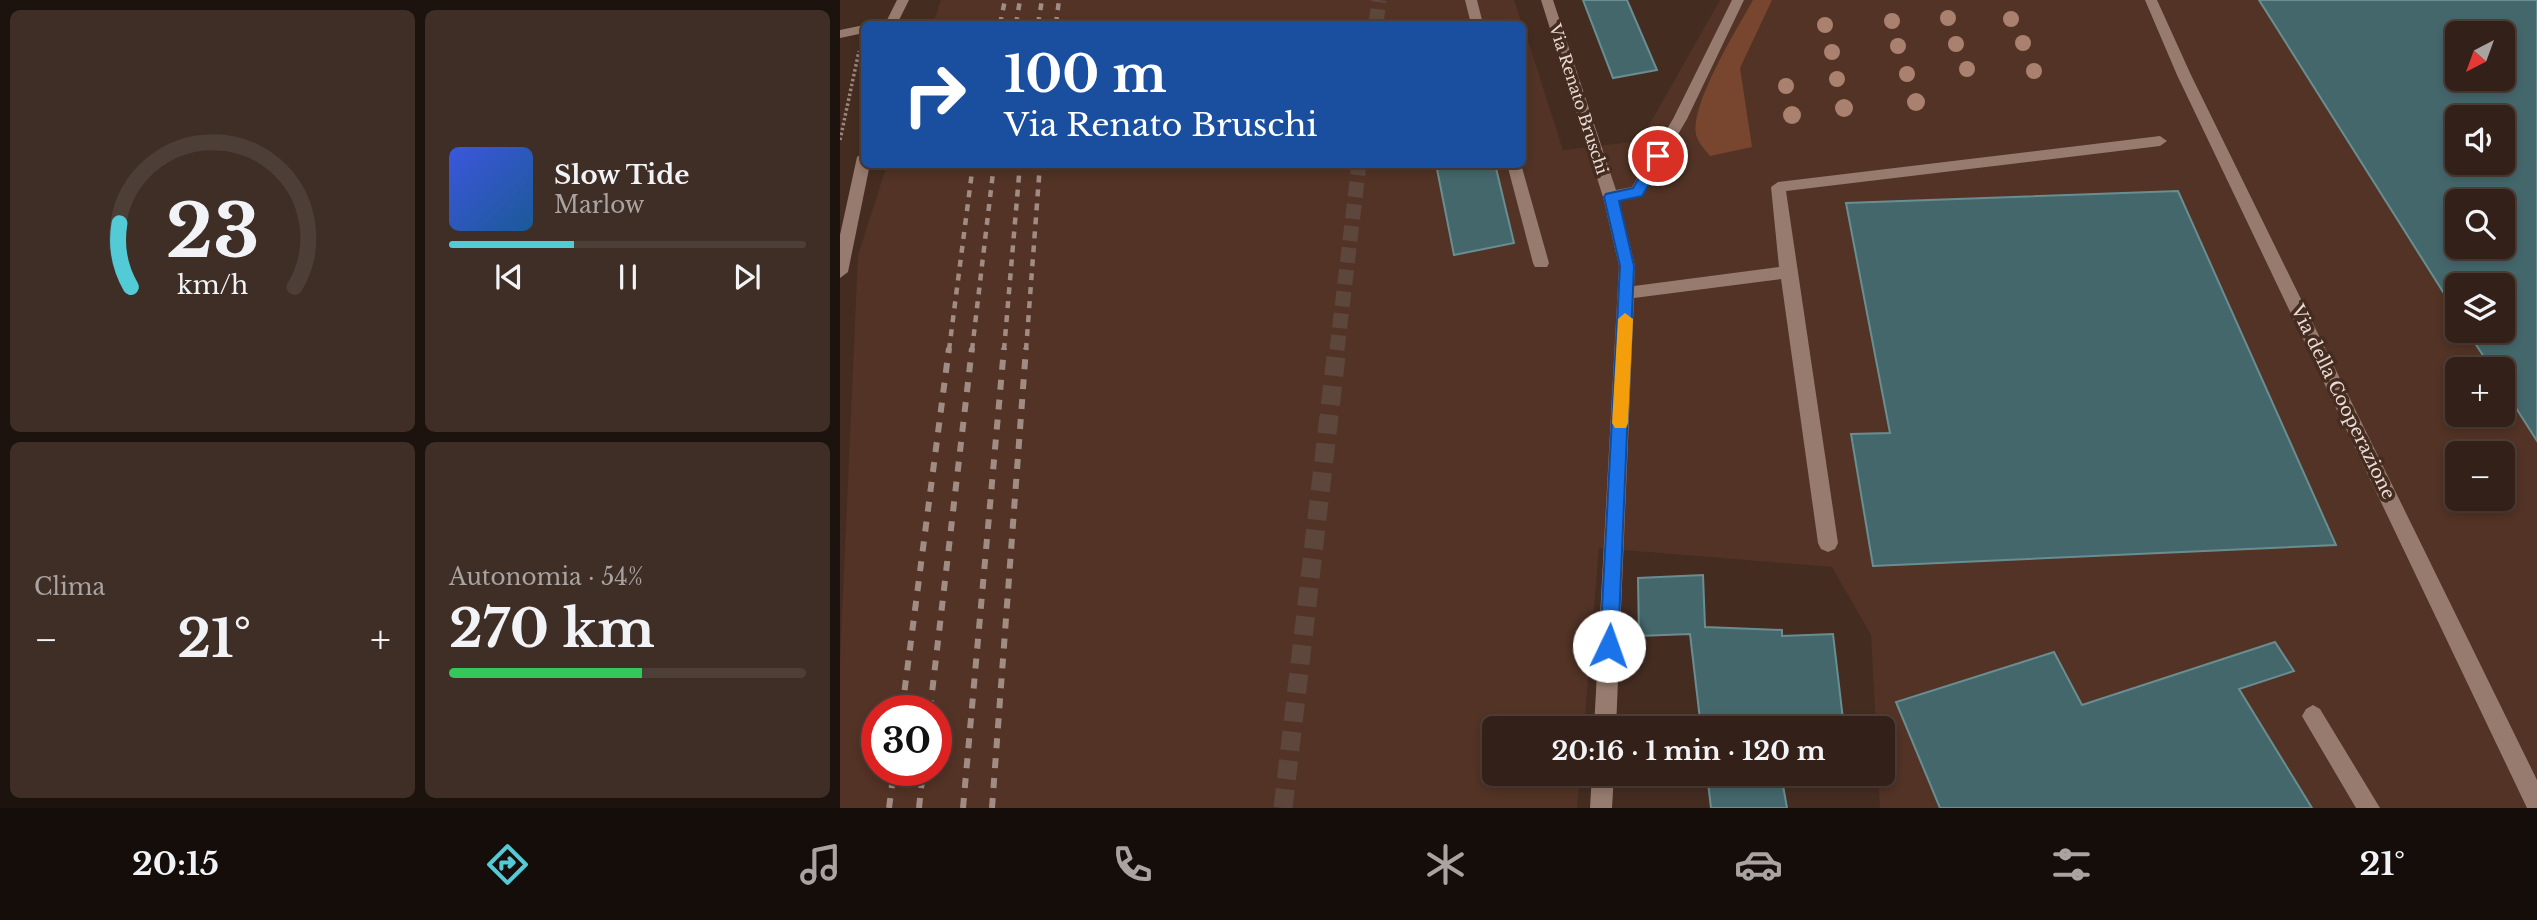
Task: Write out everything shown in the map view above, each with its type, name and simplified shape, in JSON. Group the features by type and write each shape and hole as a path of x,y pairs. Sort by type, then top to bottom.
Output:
{"street":[{"path":"892,21 903,0"},
{"path":"1471,0 1476,21"},
{"name":"Via Renato Bruschi","path":"1547,0 1611,197 1627,266 1606,716"},
{"name":"Via Renato Bruschi","path":"1611,197 1637,192 1680,119 1738,0"},
{"name":"Via della Cooperazione","path":"2151,0 2184,75 2537,804"},
{"path":"840,33 861,29"},
{"path":"1828,543 1778,187 2160,141"},
{"path":"840,272 862,168"},
{"path":"1515,168 1541,263"},
{"path":"1627,293 1788,272"},
{"path":"2312,716 2369,808"},
{"path":"1601,808 1602,786"}],"path":[{"path":"840,139 856,78 861,43"}],"shaded area":[{"path":"941,0 1514,0 1521,21 934,21"},
{"path":"1720,0 2537,0 2537,808 1880,808 1879,786 1895,786 1895,716 1875,716 1871,635 1832,567 1599,548 1585,716 1482,716 1482,786 1579,786 1577,808 840,808 840,661 858,255 886,168 1526,168 1526,34 1563,150 1640,141"},
{"path":"1753,0 1772,0 1740,68 1752,147 1710,156 1696,134 1696,121 1717,66"}],"building":[{"path":"1583,0 1627,0 1657,70 1613,78"},
{"path":"2259,0 2537,0 2537,441 2515,406 2515,357 2484,357 2475,343 2515,343 2515,273 2445,273 2445,295"},
{"path":"1437,168 1496,168 1514,243 1454,255"},
{"path":"2178,191 2336,545 1873,566 1851,434 1890,433 1846,203"},
{"path":"1703,575 1705,627 1782,630 1782,636 1833,634 1843,716 1700,716 1690,634 1639,636 1638,578"},
{"path":"2275,642 2294,671 2239,689 2312,808 1940,808 1896,702 2054,652 2082,705"},
{"path":"1708,786 1783,786 1787,808 1711,808"}],"tunnel":[{"path":"1376,21 1379,0"},
{"path":"1337,350 1359,168"},
{"path":"1283,808 1337,348"}],"railway":[{"path":"1001,21 1005,0"},
{"path":"1016,21 1020,0"},
{"path":"1038,21 1042,0"},
{"path":"1056,21 1059,0"},
{"path":"949,350 972,168"},
{"path":"972,350 994,168"},
{"path":"1004,350 1020,168"},
{"path":"1026,350 1040,168"},
{"path":"904,695 949,348"},
{"path":"932,695 972,348"},
{"path":"963,808 1004,348"},
{"path":"992,808 1026,348"},
{"path":"889,808 892,786"},
{"path":"919,808 921,786"}],"slow traffic":[{"path":"1620,423 1625,319"}],"route":[{"path":"1609,646 1627,293 1627,266 1611,197 1637,192 1658,156"}]}
